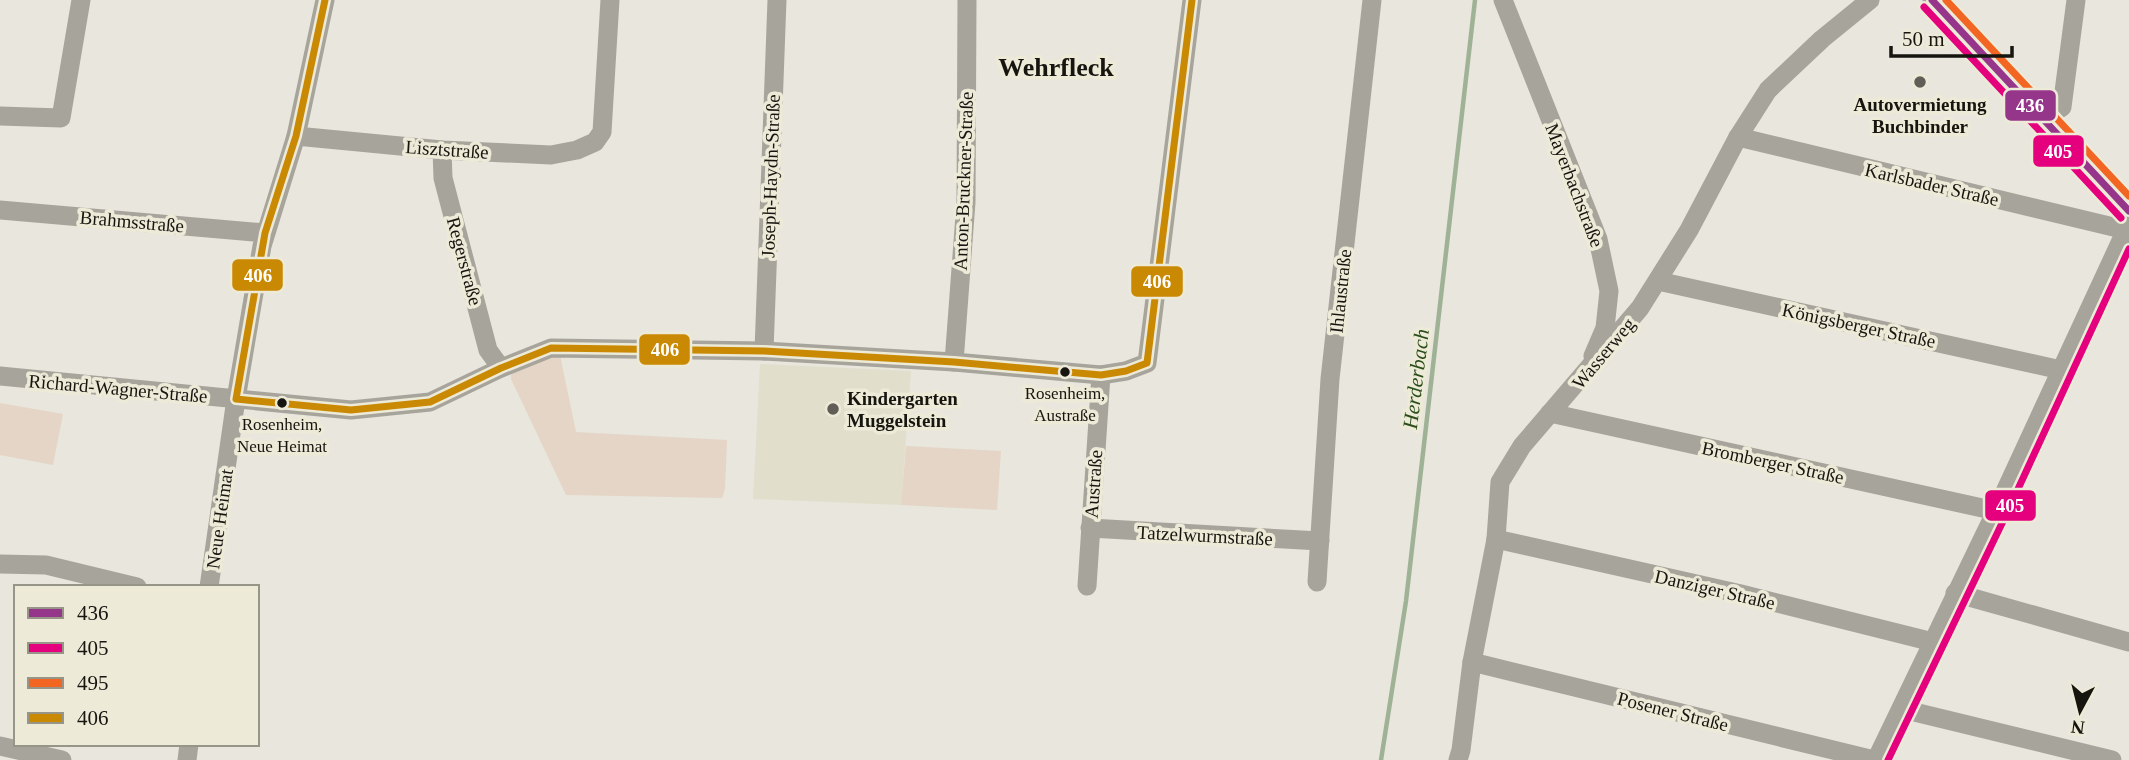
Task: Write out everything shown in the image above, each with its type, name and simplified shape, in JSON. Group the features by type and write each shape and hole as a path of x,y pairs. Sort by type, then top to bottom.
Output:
{"street":[{"path":"0,116 61,118 81,0"},
{"name":"Neue Heimat","path":"209,585 236,399 265,233 296,136 325,0"},
{"name":"Lisztstraße","path":"296,136 442,150 551,155 576,150 595,142 601,132 610,0"},
{"name":"Joseph-Haydn-Straße","path":"764,351 777,0"},
{"name":"Anton-Bruckner-Straße","path":"954,362 966,202 967,0"},
{"path":"1101,375 1126,371 1147,363 1192,0"},
{"name":"Ihlaustraße","path":"1317,582 1330,379 1372,0"},
{"name":"Mayerbachstraße","path":"1503,0 1601,252 1609,291 1605,327 1586,373"},
{"name":"Wasserweg","path":"1458,760 1472,662 1496,539 1500,482 1522,446 1640,308 1689,230 1738,137 1768,90 1822,39 1870,0"},
{"path":"1875,760 1996,511 2128,223 2044,120 1932,0"},
{"path":"2044,120 2062,107 2076,0"},
{"name":"Karlsbader Straße","path":"1738,137 2128,223"},
{"name":"Regerstraße","path":"442,150 443,177 488,350 501,368"},
{"name":"Brahmsstraße","path":"0,210 265,233"},
{"name":"Königsberger Straße","path":"1658,281 2061,370"},
{"name":"Richard-Wagner-Straße","path":"0,376 351,410 430,402 501,368 551,348 764,351 954,362 1101,375"},
{"name":"Austraße","path":"1087,586 1101,375"},
{"name":"Bromberger Straße","path":"1550,413 1996,511"},
{"name":"Tatzelwurmstraße","path":"1090,528 1320,541"},
{"name":"Danziger Straße","path":"1496,539 1741,594 1933,642"},
{"path":"0,564 46,565 129,585"},
{"path":"1955,593 2129,642"},
{"name":"Posener Straße","path":"1472,662 1875,760"},
{"path":"1902,709 2112,760"},
{"path":"0,746 62,760"}],"shaded area":[{"path":"560,355 576,432 727,440 725,489 722,498 566,495 511,379 511,372"},
{"name":"Kindergarten Muggelstein","path":"760,364 911,371 901,505 753,499"},
{"path":"0,403 63,414 53,465 0,455"},
{"path":"906,446 1001,451 997,510 901,505"}],"waterway":[{"name":"Herderbach","path":"1381,760 1406,601 1475,0"}],"transit line":[{"name":"406","path":"325,0 296,136 265,233 236,399 351,410 430,402 501,368 551,348 764,351 954,362 1101,375 1126,371 1147,363 1192,0"},
{"name":"436","path":"1932,0 2129,211"},
{"name":"495","path":"1946,0 2129,196"},
{"name":"405","path":"1924,7 2121,218"},
{"name":"405","path":"1888,760 2006,515 2129,249"}],"place":[{"name":"Autovermietung Buchbinder","path":"1920,82"},
{"name":"Rosenheim, Austraße","path":"1065,372"},
{"name":"Rosenheim, Neue Heimat","path":"282,403"},
{"name":"Kindergarten Muggelstein","path":"833,409"}],"district":[{"name":"Wehrfleck","path":"1056,67"}]}
